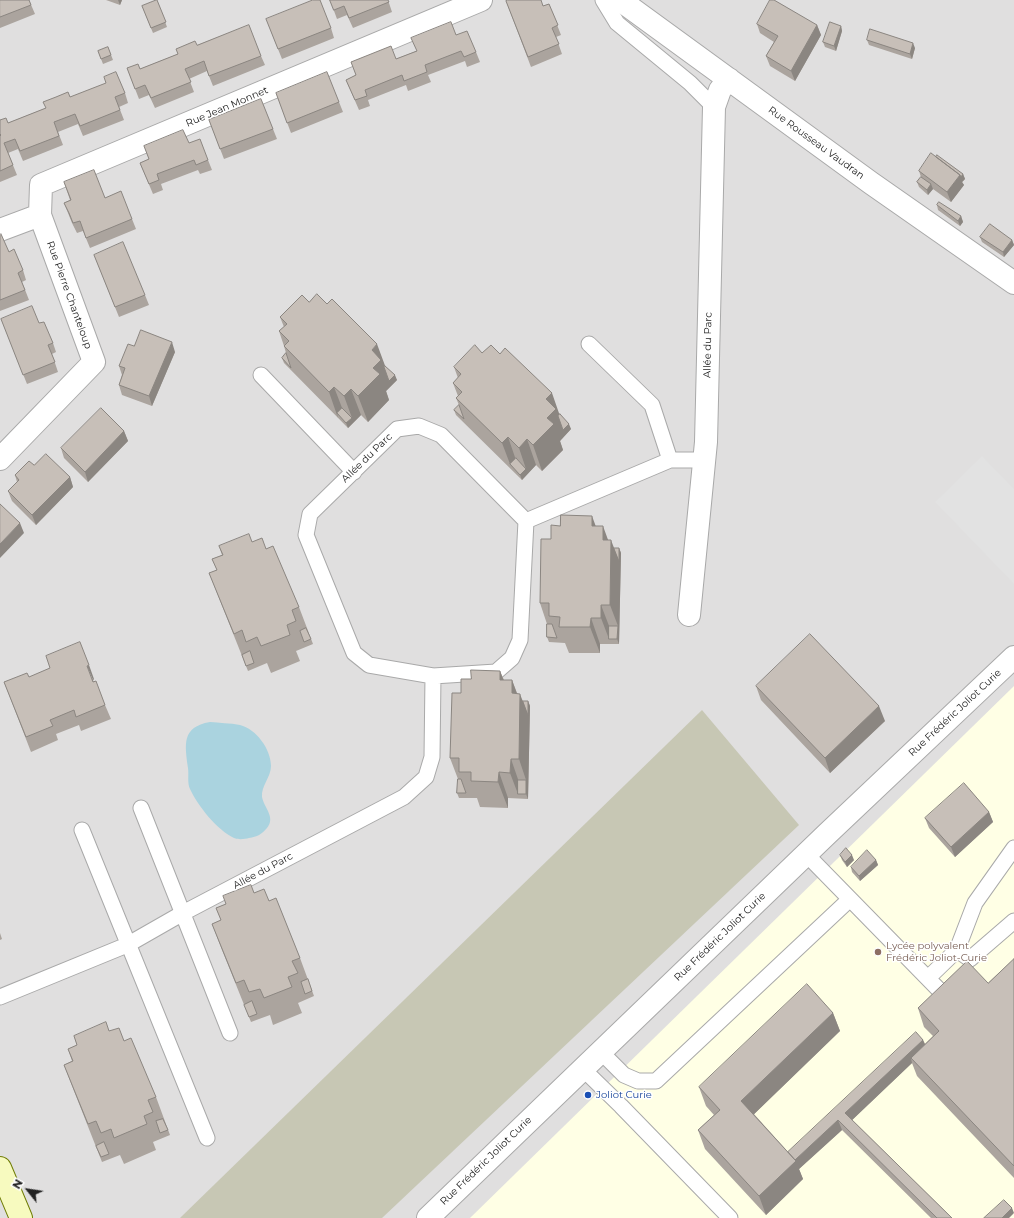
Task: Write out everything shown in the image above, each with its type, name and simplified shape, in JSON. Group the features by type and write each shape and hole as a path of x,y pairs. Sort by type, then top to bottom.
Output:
{"main road":[{"path":"0,1168 21,1218"}],"street":[{"name":"Rue Jean Monnet","path":"40,215 41,185 481,0"},
{"name":"Rue Rousseau Vaudran","path":"620,0 871,183 1014,283"},
{"name":"Allée du Parc","path":"689,615 706,442 714,107 720,90 729,79"},
{"path":"0,230 40,215"},
{"name":"Rue Pierre Chanteloup","path":"0,459 94,362 40,215"},
{"name":"Rue Frédéric Joliot Curie","path":"428,1218 806,854 1013,660"}],"lane":[{"path":"603,0 617,23 690,83 714,107"},
{"path":"589,344 652,405 670,460"},
{"path":"260,375 354,472"},
{"name":"Allée du Parc","path":"419,426 441,434 526,521 520,640 512,658 496,672 433,676 369,665 354,653 306,535 310,514 397,429 419,426"},
{"path":"526,521 670,460 704,460"},
{"name":"Allée du Parc","path":"0,997 127,945 183,913 404,797 426,778 432,757 433,676"},
{"path":"141,808 230,1034"},
{"path":"82,830 127,945 207,1138"},
{"path":"928,978 957,950 976,903 1014,848"},
{"path":"806,854 945,996"},
{"path":"601,1052 624,1075 638,1081 656,1081 850,899"},
{"path":"957,950 970,958 1012,926"},
{"path":"583,1069 730,1218"}],"shaded area":[{"path":"0,0 1014,0 1014,1218 0,1218"},
{"path":"982,456 1014,489 1014,584 935,502"},
{"name":"Lycée polyvalent Frédéric Joliot-Curie","path":"1014,686 1014,1218 470,1218"},
{"path":"702,710 799,825 382,1218 180,1218"}],"water":[{"path":"210,722 236,724 246,727 257,735 268,753 271,770 263,789 262,797 269,812 270,820 267,828 261,834 252,838 234,838 221,829 198,803 190,789 186,752 187,738 194,728 201,724"}],"building":[{"path":"0,0 29,0 31,5 0,17"},
{"path":"157,0 166,22 151,28 142,6"},
{"path":"313,0 320,0 331,28 278,49 266,19"},
{"path":"330,0 388,0 389,2 349,18 344,6 334,10"},
{"path":"541,0 543,6 549,4 558,25 552,28 559,44 528,57 506,1"},
{"path":"770,0 774,0 817,25 791,71 766,56 778,36 757,24"},
{"path":"451,22 456,35 467,31 476,52 464,57 461,51 425,65 427,72 404,81 402,75 365,90 367,96 355,100 346,80 356,75 351,62 391,46 396,59 417,51 411,38"},
{"path":"830,22 841,26 834,46 823,42"},
{"path":"249,25 261,56 209,76 204,61 185,69 191,82 151,98 145,85 135,89 127,68 138,64 140,69 178,54 176,49 195,41 197,45"},
{"path":"870,29 913,43 910,54 867,40"},
{"path":"108,47 111,55 101,59 98,51"},
{"path":"116,72 125,93 115,97 120,110 80,126 75,114 54,122 59,136 20,151 15,139 4,143 13,165 0,171 0,120 6,118 8,123 46,108 43,102 68,92 70,97 106,83 104,77"},
{"path":"327,72 339,102 287,123 276,93"},
{"path":"261,99 273,129 220,149 209,120"},
{"path":"183,130 189,143 200,139 208,160 196,165 194,160 157,174 159,180 149,184 140,163 149,159 144,146"},
{"path":"931,153 960,175 947,192 919,171"},
{"path":"937,155 963,174 961,177 936,157"},
{"path":"94,170 105,198 121,191 132,219 86,238 80,221 73,223 64,203 71,200 64,182"},
{"path":"921,177 931,184 927,190 917,182"},
{"path":"939,202 961,216 958,221 937,205"},
{"path":"990,224 1012,240 1003,252 980,237"},
{"path":"1,234 9,252 14,249 23,270 18,273 25,290 0,300 0,235"},
{"path":"123,242 145,295 115,307 94,255"},
{"path":"317,294 327,304 332,299 377,344 372,350 381,360 373,368 380,374 358,396 351,389 344,396 334,387 329,392 284,346 289,341 279,331 287,324 280,317 302,295 309,302"},
{"path":"32,306 39,323 44,322 53,343 48,345 55,362 23,375 1,319"},
{"path":"141,330 172,342 149,396 119,385 125,368 119,366 128,344 134,346"},
{"path":"475,345 482,353 491,345 500,354 505,348 552,393 546,399 556,409 547,418 554,424 533,445 527,439 519,448 508,437 502,443 456,398 462,392 453,383 461,374 454,367"},
{"path":"286,353 291,368 282,358"},
{"path":"385,366 395,375 389,381 384,367"},
{"path":"459,405 464,419 454,410"},
{"path":"101,408 124,431 85,472 61,448"},
{"path":"342,408 352,418 346,423 337,413"},
{"path":"560,414 569,424 563,430 558,416"},
{"path":"46,454 70,477 32,515 8,491 19,480 15,475 29,461 34,465"},
{"path":"516,458 526,469 520,475 510,464"},
{"path":"0,504 20,523 0,544"},
{"path":"561,515 592,516 592,526 603,526 603,540 611,540 610,605 601,605 601,618 591,618 590,627 559,627 560,617 549,616 549,603 540,603 541,539 551,539 551,525 560,526"},
{"path":"249,534 252,542 262,538 266,549 273,546 299,607 292,610 296,621 287,625 290,635 261,646 257,637 246,642 242,630 234,634 209,573 217,570 212,559 223,555 219,546"},
{"path":"614,548 619,548 619,561"},
{"path":"547,624 552,624 557,638 547,637"},
{"path":"609,626 618,626 617,639 609,639"},
{"path":"306,628 311,639 304,642 300,631"},
{"path":"810,634 879,706 825,758 756,686"},
{"path":"80,642 89,665 87,666 93,682 96,681 105,705 76,717 74,710 50,720 53,726 26,737 4,682 27,673 29,677 50,668 46,656"},
{"path":"250,651 254,663 246,666 242,655"},
{"path":"471,670 500,671 500,680 512,680 512,693 520,694 519,759 511,759 510,773 499,772 498,782 471,781 471,772 459,772 459,758 450,758 452,693 461,693 461,679 471,679"},
{"path":"523,701 528,701 528,715"},
{"path":"458,779 461,779 466,793 457,793"},
{"path":"518,780 526,780 526,794 518,794"},
{"path":"964,783 989,812 951,847 925,818"},
{"path":"846,848 852,855 845,862 840,855"},
{"path":"867,850 876,860 859,876 851,867"},
{"path":"251,885 254,893 264,889 269,901 276,898 300,958 292,961 298,973 288,977 292,987 264,998 260,989 249,992 244,980 236,983 212,924 221,920 216,908 226,904 223,896"},
{"path":"1014,959 1014,1166 911,1058 939,1031 918,1008 967,961 988,983"},
{"path":"308,979 312,991 305,994 301,982"},
{"path":"807,984 833,1013 741,1101 796,1161 759,1196 698,1130 720,1110 699,1087"},
{"path":"252,1001 257,1014 249,1017 244,1005"},
{"path":"106,1022 109,1031 119,1028 124,1041 131,1038 156,1097 148,1100 153,1112 144,1116 147,1124 114,1138 111,1129 101,1133 96,1121 88,1124 64,1065 73,1061 68,1049 77,1045 74,1036"},
{"path":"916,1032 923,1040 845,1113 952,1218 937,1218 838,1120 795,1160 788,1152"},
{"path":"163,1119 168,1130 160,1133 156,1121"},
{"path":"104,1142 109,1154 101,1157 96,1146"},
{"path":"1004,1200 1012,1208 1002,1218 984,1218"}],"place":[{"name":"Lycée polyvalent Frédéric Joliot-Curie","path":"878,952"},
{"name":"Joliot Curie","path":"588,1095"}]}
